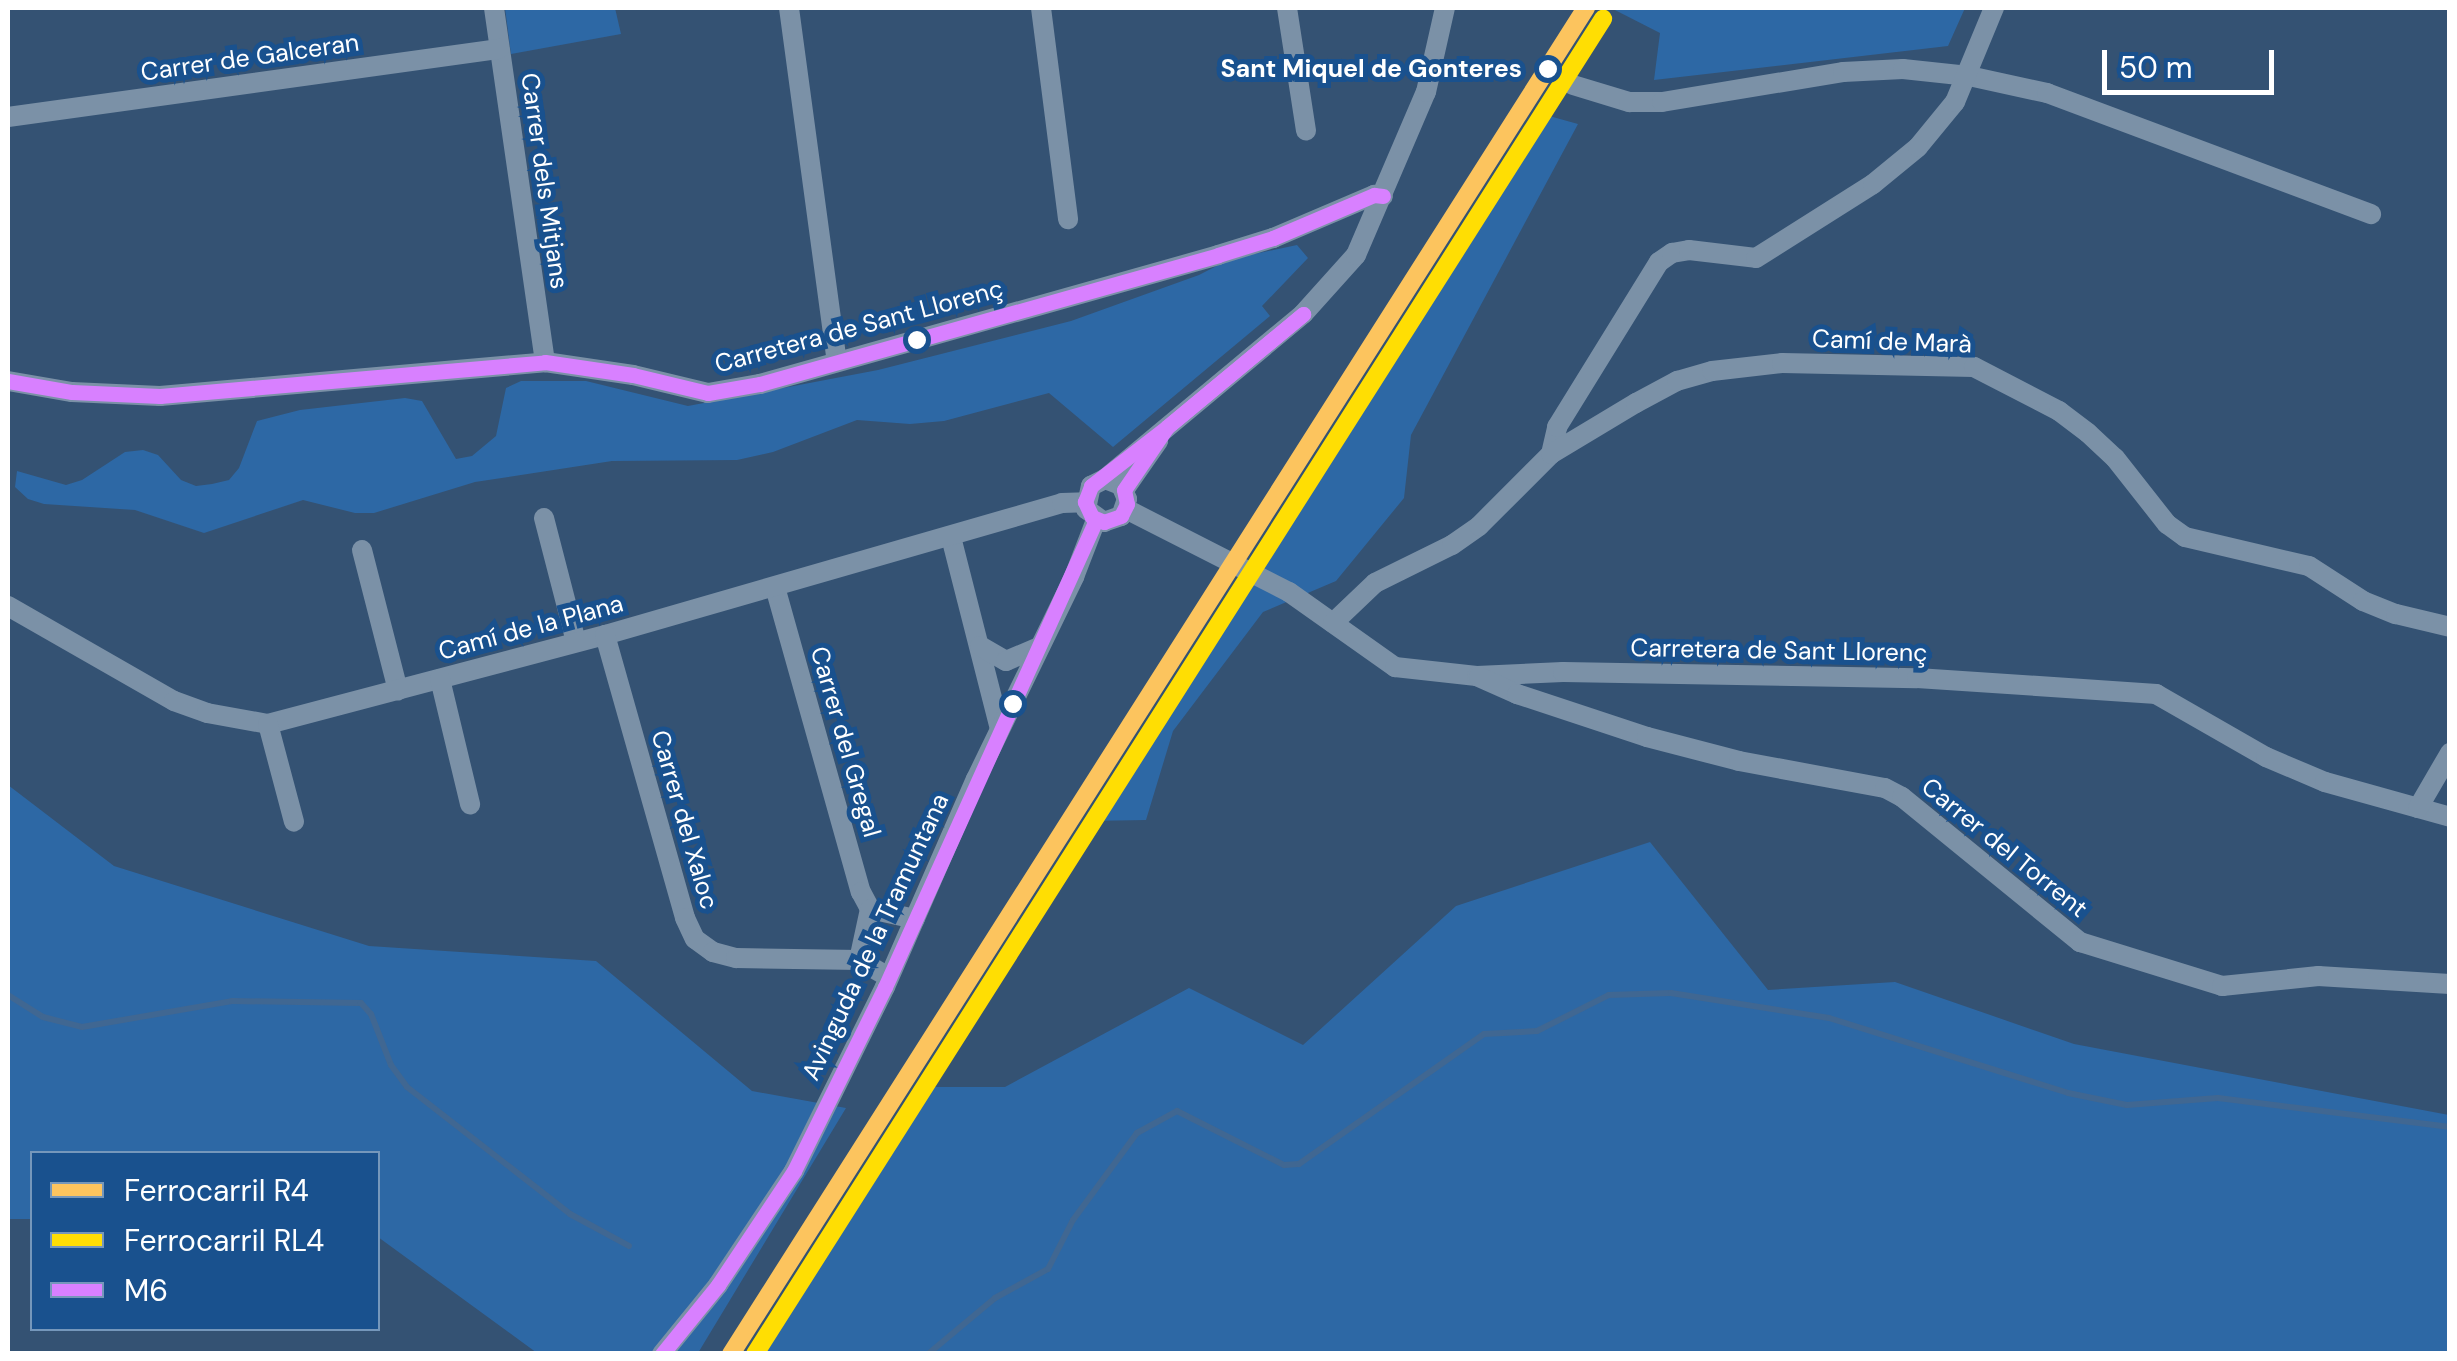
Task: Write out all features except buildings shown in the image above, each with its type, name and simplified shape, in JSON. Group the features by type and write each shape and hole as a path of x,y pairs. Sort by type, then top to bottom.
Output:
{"street":[{"name":"Carrer dels Mitjans","path":"494,8 544,362"},
{"path":"789,8 836,362"},
{"path":"1043,8 1068,219"},
{"path":"1287,8 1306,131"},
{"path":"1090,510 1090,486 1118,493 1167,427 1337,280 1365,239 1426,92 1446,8"},
{"path":"1552,454 1558,426 1659,262 1672,252 1689,250 1756,258 1873,184 1918,147 1949,112 1969,76 1994,8"},
{"name":"Carrer de Galceran","path":"8,117 499,49"},
{"path":"1573,85 1629,102 1662,102 1843,72 1903,70 1969,76 2047,92 2370,214"},
{"name":"Carretera de Sant Llorenç","path":"8,380 72,392 160,396 544,362 632,375 708,394 760,384 1218,255 1273,238 1374,194 1383,196"},
{"name":"Camí de Marà","path":"1333,623 1376,583 1452,545 1478,526 1552,454 1677,381 1712,371 1782,363 1974,367 2043,401 2088,433 2126,471 2167,524 2185,537 2308,566 2362,600 2396,614 2450,627"},
{"name":"Carretera de Sant Llorenç","path":"1118,493 1170,531 1280,587 1395,667 1477,676 1563,672 1917,678 2156,694 2266,757 2325,782 2450,817"},
{"name":"Camí de la Plana","path":"8,606 174,701 207,713 268,724 604,635 1062,503 1113,521 1118,493"},
{"name":"Avinguda de la Tramuntana","path":"662,1354 718,1286 794,1171 889,977 1000,728 1074,578 1090,510"},
{"path":"544,518 576,642"},
{"path":"951,538 1000,728"},
{"path":"362,550 398,690"},
{"name":"Carrer del Gregal","path":"775,587 861,892 870,909"},
{"name":"Carrer del Xaloc","path":"604,635 695,939 713,952 736,958 859,960 889,977"},
{"path":"980,646 1006,661 1039,647"},
{"name":"Carrer del Torrent","path":"1477,676 1532,700 1648,738 1739,761 1885,788 1902,797 2080,942 2222,986 2318,976 2450,984"},
{"path":"440,678 470,804"},
{"path":"268,724 294,822"},
{"path":"2418,808 2450,753"},
{"path":"859,960 870,909 915,919"}],"shaded area":[{"path":"505,8 615,8 621,34 511,54"},
{"path":"1611,8 1965,8 1948,46 1654,80 1660,33"},
{"path":"1542,114 1578,124 1411,435 1404,498 1336,581 1263,612 1173,731 1146,820 1088,821"},
{"path":"1297,245 1308,258 1262,306 1270,316 1113,447 1049,393 944,421 910,424 857,420 773,452 737,460 612,461 475,482 374,513 355,513 303,500 204,533 135,510 44,504 28,499 15,487 17,471 66,485 82,480 125,452 143,450 158,455 181,480 196,486 212,484 229,480 239,468 257,421 300,410 405,398 422,401 456,459 472,456 496,436 506,388 521,381 586,381 688,406 878,370 1071,321 1199,275 1230,259"},
{"path":"8,785 114,866 369,946 596,961 752,1091 846,1108 698,1353 537,1353 380,1238 380,1151 30,1151 30,1219 8,1219"},
{"path":"1650,842 1768,990 1895,982 2074,1044 2449,1115 2449,1353 753,1353 835,1230 916,1087 1005,1087 1189,988 1303,1045 1456,906"}],"waterway":[{"path":"928,1354 995,1298 1048,1269 1073,1220 1137,1133 1177,1111 1284,1165 1299,1164 1484,1034 1537,1031 1609,995 1671,993 1829,1018 2068,1093 2127,1105 2218,1098 2450,1127"},
{"path":"8,995 43,1017 82,1027 232,1001 361,1003 371,1014 391,1065 407,1087 570,1214 629,1246"}],"rail line":[{"name":"R4","path":"731,1354 1586,8"},
{"name":"RL4","path":"755,1354 1603,19"}],"transit line":[{"name":"M6","path":"8,381 72,392 160,396 545,362 633,375 708,393 760,384 1218,255 1273,238 1374,195 1383,196"},
{"name":"M6","path":"1167,427 1303,314"},
{"name":"M6","path":"1167,427 1303,314"},
{"name":"M6","path":"1167,427 1124,490 1127,504 1121,516 1104,522 1092,517 1085,502 1091,486 1167,427"},
{"name":"M6","path":"662,1354 718,1285 794,1171 885,987 1096,520"}],"place":[{"name":"Sant Miquel de Gonteres","path":"1548,69"}]}
